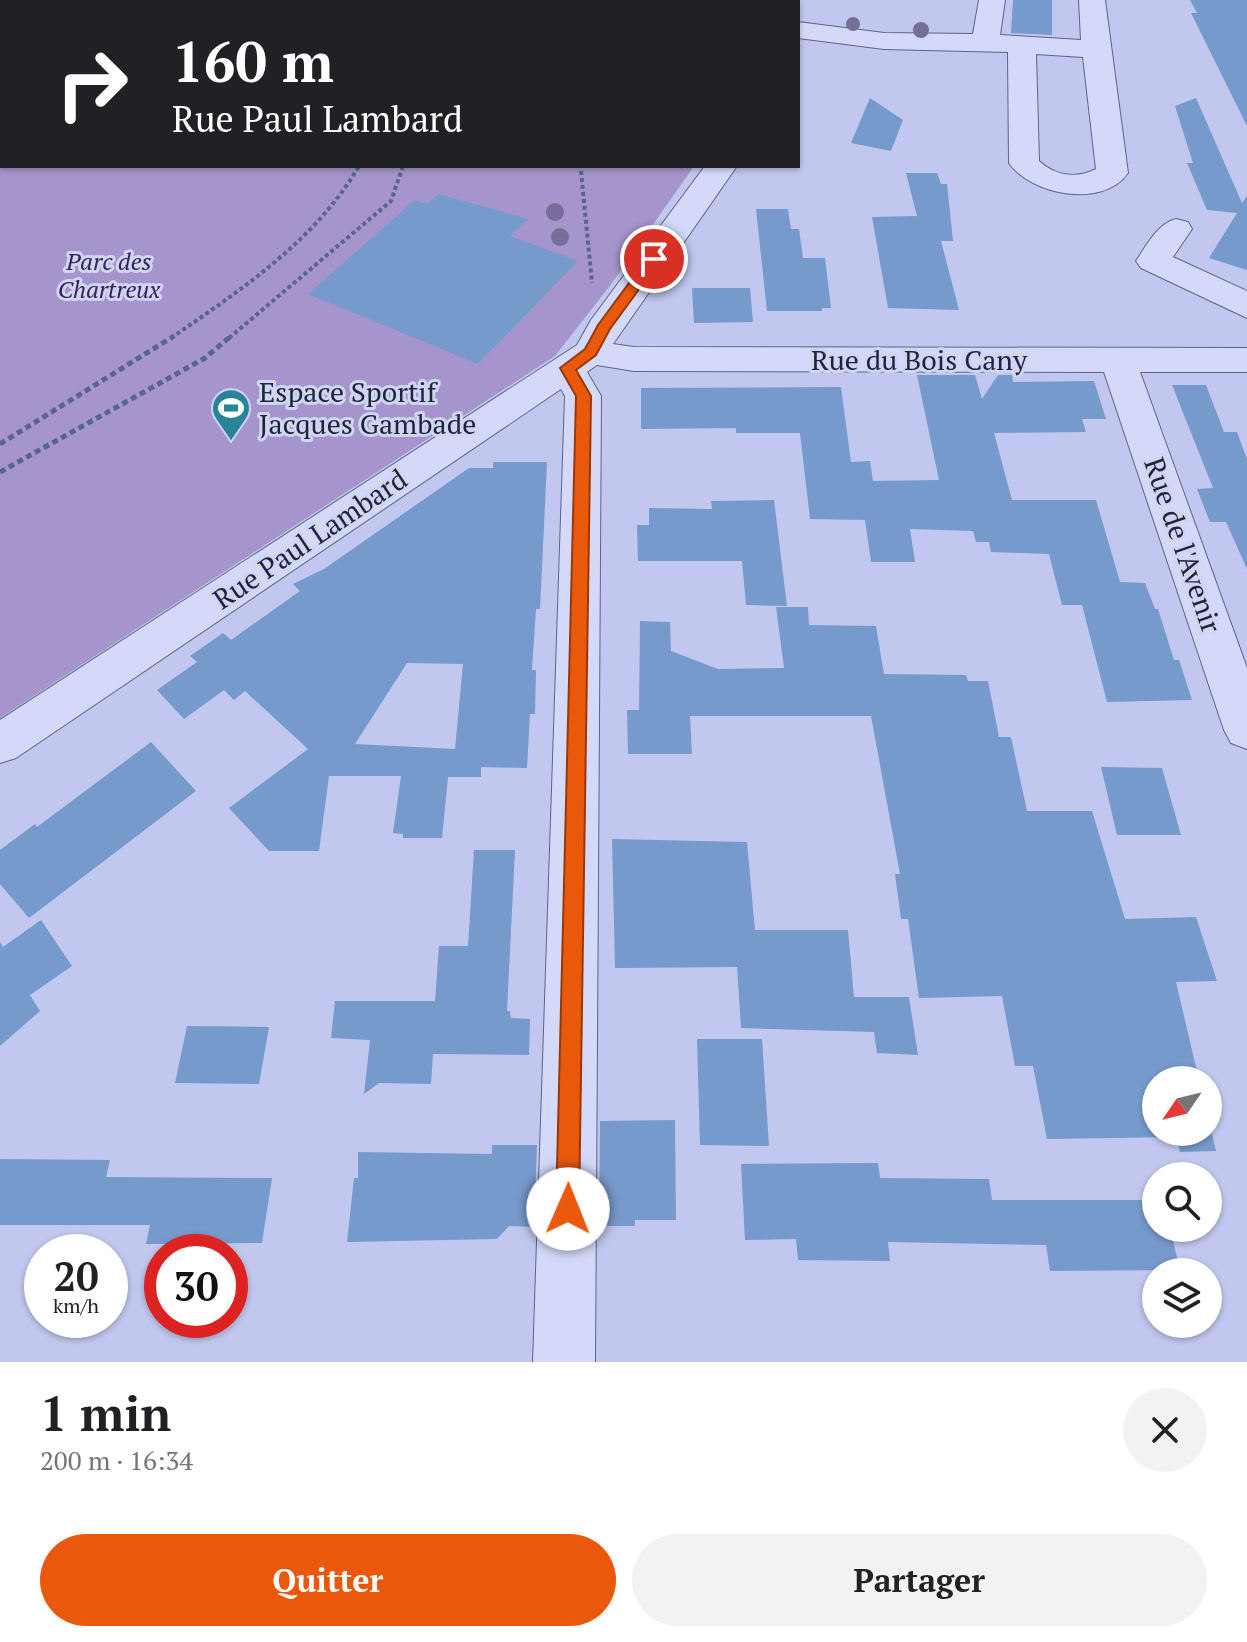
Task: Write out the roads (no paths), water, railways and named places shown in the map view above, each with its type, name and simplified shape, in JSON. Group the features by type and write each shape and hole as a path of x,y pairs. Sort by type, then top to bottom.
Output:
{"street":[{"path":"800,19 810,0"},
{"path":"985,42 992,0"},
{"path":"1022,44 1024,163 1044,182 1089,185 1112,173 1092,0"},
{"path":"800,30 884,41 985,42 1096,49"},
{"name":"Rue Paul Lambard","path":"0,744 579,360 720,168"},
{"path":"1176,229 1153,261 1222,290 1247,307"},
{"path":"564,1362 583,396 579,360"},
{"name":"Rue du Bois Cany","path":"579,360 1247,360"},
{"name":"Rue de l'Avenir","path":"1118,361 1247,730"}],"place":[{"name":"Espace Sportif Jacques Gambade","path":"231,442"}],"park label":[{"name":"Parc des Chartreux","path":"109,276"}]}
